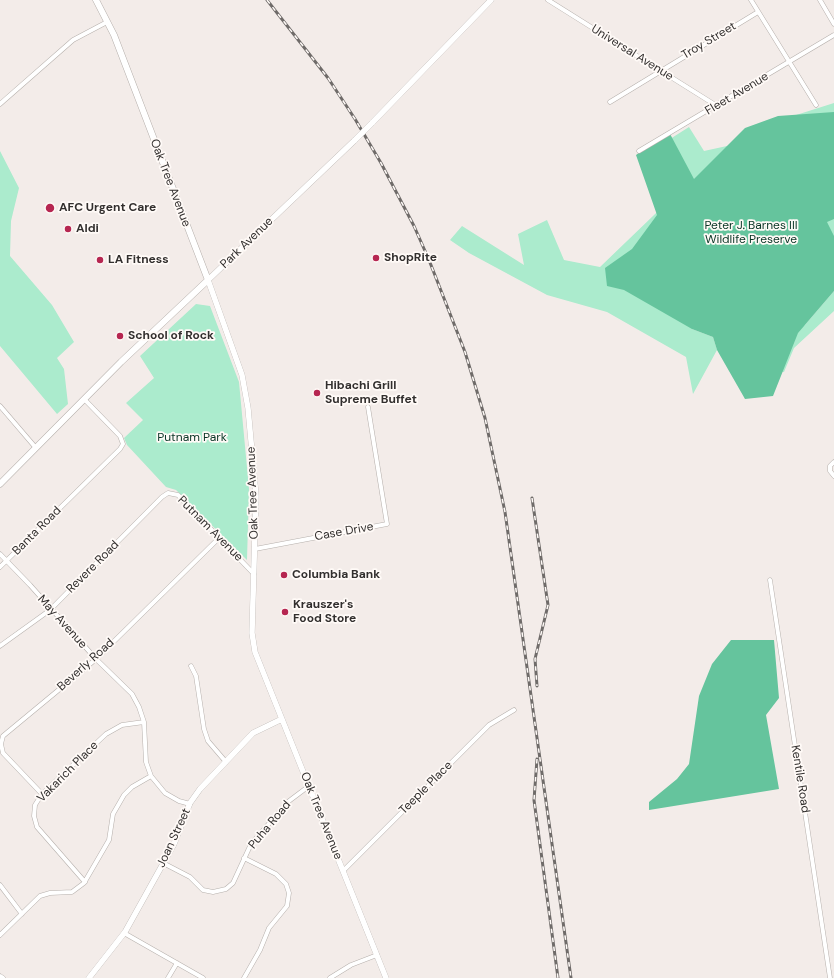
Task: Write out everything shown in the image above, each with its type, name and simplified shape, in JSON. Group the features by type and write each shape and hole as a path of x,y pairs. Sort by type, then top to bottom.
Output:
{"main road":[{"name":"Oak Tree Avenue","path":"96,0 107,22 208,280"},
{"name":"Park Avenue","path":"0,484 122,362 208,280"}],"street":[{"name":"Park Avenue","path":"208,280 355,140 491,0"},
{"name":"Universal Avenue","path":"548,0 717,106"},
{"path":"751,0 816,105"},
{"path":"820,0 834,24"},
{"name":"Troy Street","path":"610,102 659,70 758,12"},
{"path":"0,104 73,40 107,22"},
{"name":"Fleet Avenue","path":"639,151 717,106 834,35"},
{"name":"Oak Tree Avenue","path":"208,280 239,364 246,390 255,481 255,549 252,633 254,644 258,659 386,978"},
{"name":"Banta Road","path":"0,567 120,449 122,444 120,436 85,400"},
{"path":"0,406 36,448"},
{"name":"Case Drive","path":"255,549 387,524 368,408"},
{"path":"834,462 830,466 830,471 834,476"},
{"name":"Putnam Avenue","path":"162,497 171,492 178,495 254,575"},
{"name":"Revere Road","path":"0,646 50,610 162,497"},
{"name":"Beverly Road","path":"42,794 3,753 0,744 2,736 96,659 219,538"},
{"name":"May Avenue","path":"0,554 30,585 50,610 96,659 132,694 139,706 144,722 146,762 151,776 157,786 170,796 190,804"},
{"name":"Kentile Road","path":"770,580 830,978"},
{"path":"191,666 196,676 204,728 208,741 226,762"},
{"name":"Teeple Place","path":"344,871 489,725 514,710"},
{"name":"Joan Street","path":"89,978 124,933 174,844 190,804 200,789 253,733 282,719"},
{"name":"Vakarich Place","path":"85,882 37,827 34,810 42,794 106,734 122,725 144,722"},
{"path":"0,936 40,896 50,893 72,892 85,882 109,840 113,814 120,802 128,790 151,776"},
{"name":"Puha Road","path":"163,863 190,877 203,890 213,892 226,889 233,883 251,844 294,796 309,786"},
{"path":"244,858 276,874 286,884 289,893 287,906 269,928 260,950 244,978"},
{"path":"0,885 22,914"},
{"path":"124,933 203,978"},
{"path":"330,978 347,967 377,955"},
{"path":"168,978 177,963"}],"green space":[{"name":"Peter J. Barnes III Wildlife Preserve","path":"834,103 834,277 804,326 834,291 834,311 794,348 784,372 752,369 716,308 692,329 713,337 717,350 693,394 686,357 607,312 547,295 469,253 450,240 462,226 524,265 518,234 547,220 564,260 600,267 680,190 659,146 689,127 704,151 736,144 774,122"},
{"name":"Peter J. Barnes III Wildlife Preserve","path":"834,112 834,219 827,222 834,236 834,291 798,333 773,396 745,399 717,350 713,337 692,329 624,290 607,286 605,268 632,249 657,215 636,155 669,132 694,179 745,128 778,116"},
{"path":"0,151 19,188 11,221 10,256 52,305 74,342 57,358 64,369 68,404 57,414 0,346"},
{"name":"Putnam Park","path":"196,304 210,306 239,382 249,489 247,560 176,490 166,487 127,445 124,438 143,420 126,403 154,378 140,356"},
{"path":"731,640 774,640 779,698 766,715 779,789 649,810 649,802 677,779 689,764 699,696 712,664"}],"railway":[{"path":"267,0 328,78 355,119 381,163 414,226 465,352 485,418 505,512 571,978"},
{"path":"532,498 548,605 535,659 537,686"},
{"path":"537,759 534,800 558,978"}],"place":[{"name":"AFC Urgent Care","path":"50,208"},
{"name":"Aldi","path":"68,229"},
{"name":"ShopRite","path":"376,258"},
{"name":"LA Fitness","path":"100,260"},
{"name":"School of Rock","path":"120,336"},
{"name":"Hibachi Grill Supreme Buffet","path":"317,393"},
{"name":"Columbia Bank","path":"284,575"},
{"name":"Krauszer's Food Store","path":"285,612"}]}
